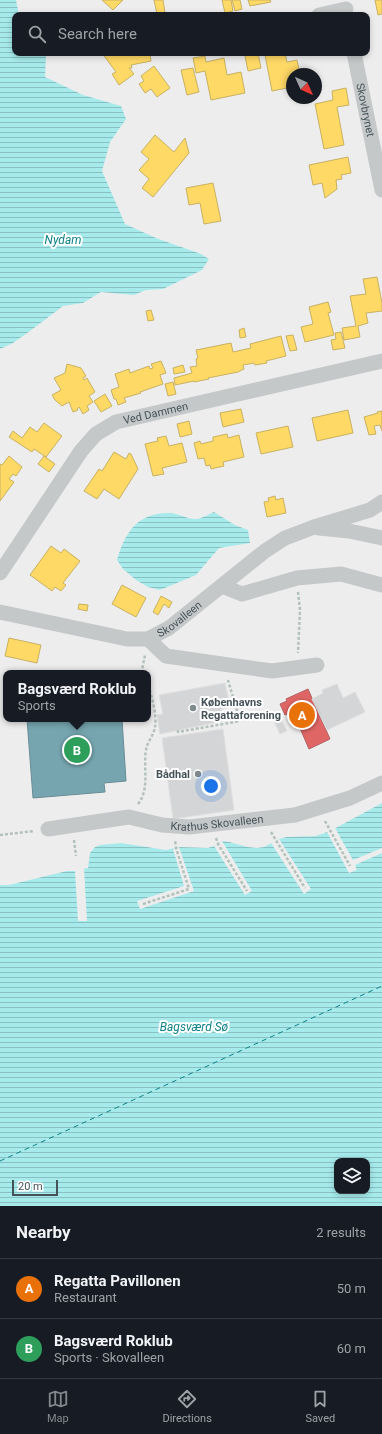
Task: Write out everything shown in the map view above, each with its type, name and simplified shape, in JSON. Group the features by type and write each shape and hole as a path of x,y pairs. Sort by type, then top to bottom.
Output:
{"street":[{"path":"330,12 345,8"},
{"name":"Skovbrynet","path":"355,56 382,190"},
{"name":"Ved Dammen","path":"0,573 81,451 96,434 116,422 382,361"},
{"name":"Skovalleen","path":"0,612 127,640 148,639 169,628 265,551 285,538 314,527 370,510 382,502"},
{"path":"314,527 349,531 382,538"},
{"path":"222,586 242,594 297,578 341,574 382,585"},
{"path":"148,639 166,656 272,671 317,665"},
{"name":"Krathus Skovalleen","path":"48,829 129,817 162,825 190,827 295,815 350,798 382,783"}],"path":[{"path":"298,647 300,610"},
{"path":"178,730 178,732 184,733 240,721 224,664"},
{"path":"129,817 143,798 146,779 146,749 155,728 153,699 151,693"},
{"path":"318,808 350,866"},
{"path":"264,818 275,841 305,888"},
{"path":"211,824 218,844 247,891"},
{"path":"143,904 189,889 176,848 173,826"},
{"path":"0,834 48,829"}],"water":[{"name":"Nydam","path":"0,0 16,0 18,12 12,12 12,56 46,56 45,77 83,95 121,106 126,119 110,142 102,171 125,224 156,238 201,254 209,259 202,270 163,289 146,290 134,295 101,292 83,303 63,306 13,343 0,349"},
{"path":"214,512 235,525 248,530 250,543 219,548 196,575 160,590 148,587 136,580 123,569 117,560 124,541 134,526 149,516 170,513 197,519"},
{"name":"Bagsværd Sø","path":"382,803 382,1206 0,1206 0,885 9,885 67,871 88,868 90,853 95,847 100,845 121,843 166,850 179,847 208,848 222,841 257,848 264,847 279,839 287,837 316,836 330,831"}],"pier":[{"path":"335,828 353,860 382,848 382,853 355,865 357,870 349,873 327,832"},
{"path":"279,839 311,889 304,894 271,843"},
{"path":"222,841 252,891 245,895 214,846"},
{"path":"179,847 194,891 140,909 137,901 184,886 173,849"},
{"path":"87,861 88,868 84,868 87,921 78,921 75,871 67,871 67,869 86,866"}],"building: Homes":[{"path":"102,0 123,0 113,10"},
{"path":"154,0 163,0 165,12 157,12"},
{"path":"222,0 231,0 233,11 225,12"},
{"path":"232,0 240,0 242,9 235,11"},
{"path":"248,0 270,0 271,2 250,6"},
{"path":"375,0 382,0 382,14 378,15"},
{"path":"104,56 150,56 151,61 131,65 132,68 129,68 134,74 119,85 112,74 116,72"},
{"path":"205,56 206,62 224,58 227,75 241,72 245,93 211,100 205,71 196,73 193,58"},
{"path":"245,56 259,56 261,68 248,71"},
{"path":"265,56 286,56 287,62 297,60 299,68 286,68 286,88 272,91"},
{"path":"154,66 170,88 157,97 151,89 145,93 139,84 144,81 141,76"},
{"path":"193,68 199,92 187,95 181,70"},
{"path":"346,88 349,105 337,107 344,145 324,149 315,104 322,104 322,102 333,100 332,91"},
{"path":"155,135 174,152 185,138 189,153 153,197 142,188 149,179 139,170 149,159 141,152"},
{"path":"348,157 351,173 341,175 342,179 336,180 337,189 325,198 322,183 313,185 309,165"},
{"path":"213,183 221,221 204,224 200,203 189,205 186,188"},
{"path":"377,277 382,311 366,313 368,323 358,326 360,337 344,340 342,328 356,326 350,296 366,294 363,279"},
{"path":"328,302 331,312 328,313 334,335 305,342 301,327 313,324 309,307"},
{"path":"151,310 154,320 148,321 146,311"},
{"path":"244,328 246,337 240,338 239,330"},
{"path":"341,332 345,348 333,350 331,340 336,339 335,333"},
{"path":"293,335 297,350 290,351 286,336"},
{"path":"281,336 286,356 266,361 267,363 243,365 244,369 238,372 175,385 174,378 192,373 190,367 197,366 196,359 198,358 196,350 231,343 233,352 251,348 250,344"},
{"path":"161,361 166,373 160,375 163,384 124,398 126,402 118,405 111,390 119,387 115,374 129,369 130,373 149,366 150,369 153,368 151,364"},
{"path":"67,364 81,368 86,376 83,378 84,380 87,378 95,392 89,396 93,402 87,406 89,410 83,414 79,407 77,409 78,410 73,412 69,402 62,406 52,395 61,390 54,378 65,373"},
{"path":"183,365 185,372 174,374 173,368"},
{"path":"173,382 176,394 168,396 165,384"},
{"path":"105,394 112,406 101,412 94,401"},
{"path":"241,409 244,422 223,427 220,413"},
{"path":"348,410 353,433 317,441 312,418"},
{"path":"382,411 382,431 380,425 374,426 376,434 369,435 364,417"},
{"path":"189,421 192,434 180,437 177,424"},
{"path":"44,423 62,436 46,457 34,449 32,452 9,437 13,431 22,438 30,427 37,432"},
{"path":"288,426 293,447 261,454 256,433"},
{"path":"227,434 228,438 239,435 244,457 223,462 224,466 211,469 210,465 206,466 204,458 198,459 194,443 200,441 201,444 213,441 213,437"},
{"path":"166,436 169,446 182,443 187,462 162,468 164,474 153,476 145,444 158,441 157,438"},
{"path":"114,452 126,459 129,453 131,454 138,469 119,499 104,489 97,499 84,491 99,469 102,471"},
{"path":"9,456 22,467 16,476 13,474 9,479 14,482 0,501 0,464 2,465"},
{"path":"44,456 55,464 49,472 38,464"},
{"path":"275,496 276,500 283,498 286,513 267,517 264,502 269,501 268,498"},
{"path":"51,546 61,553 64,549 80,561 63,583 66,585 61,591 55,587 52,591 30,575"},
{"path":"122,585 146,598 136,617 112,604"},
{"path":"161,596 172,602 169,608 164,604 158,615 153,612"},
{"path":"79,604 88,605 87,611 78,609"},
{"path":"9,638 41,645 37,663 5,656"}],"building: Shops":[{"path":"308,689 330,739 309,749 293,712 285,715 280,704 287,701 286,699"}],"building: Public":[{"path":"27,722 122,722 126,781 104,783 105,792 33,798"}],"building: Other":[{"name":"Københavns Regattaforening","path":"225,683 230,707 221,709 223,721 160,734 157,715 163,714 159,695"},
{"path":"337,684 343,698 355,692 365,712 327,730 312,699 323,693 322,690"},
{"path":"281,718 287,731 280,734 274,721"},
{"name":"Bådhal","path":"223,729 234,810 173,819 162,738"}],"ferry route":[{"path":"0,1161 382,986"}],"place":[{"name":"Københavns Regattaforening","path":"193,708"},
{"name":"Regatta Pavillonen","path":"302,715"},
{"name":"Bagsværd Roklub","path":"77,750"},
{"name":"Bådhal","path":"198,774"}]}
